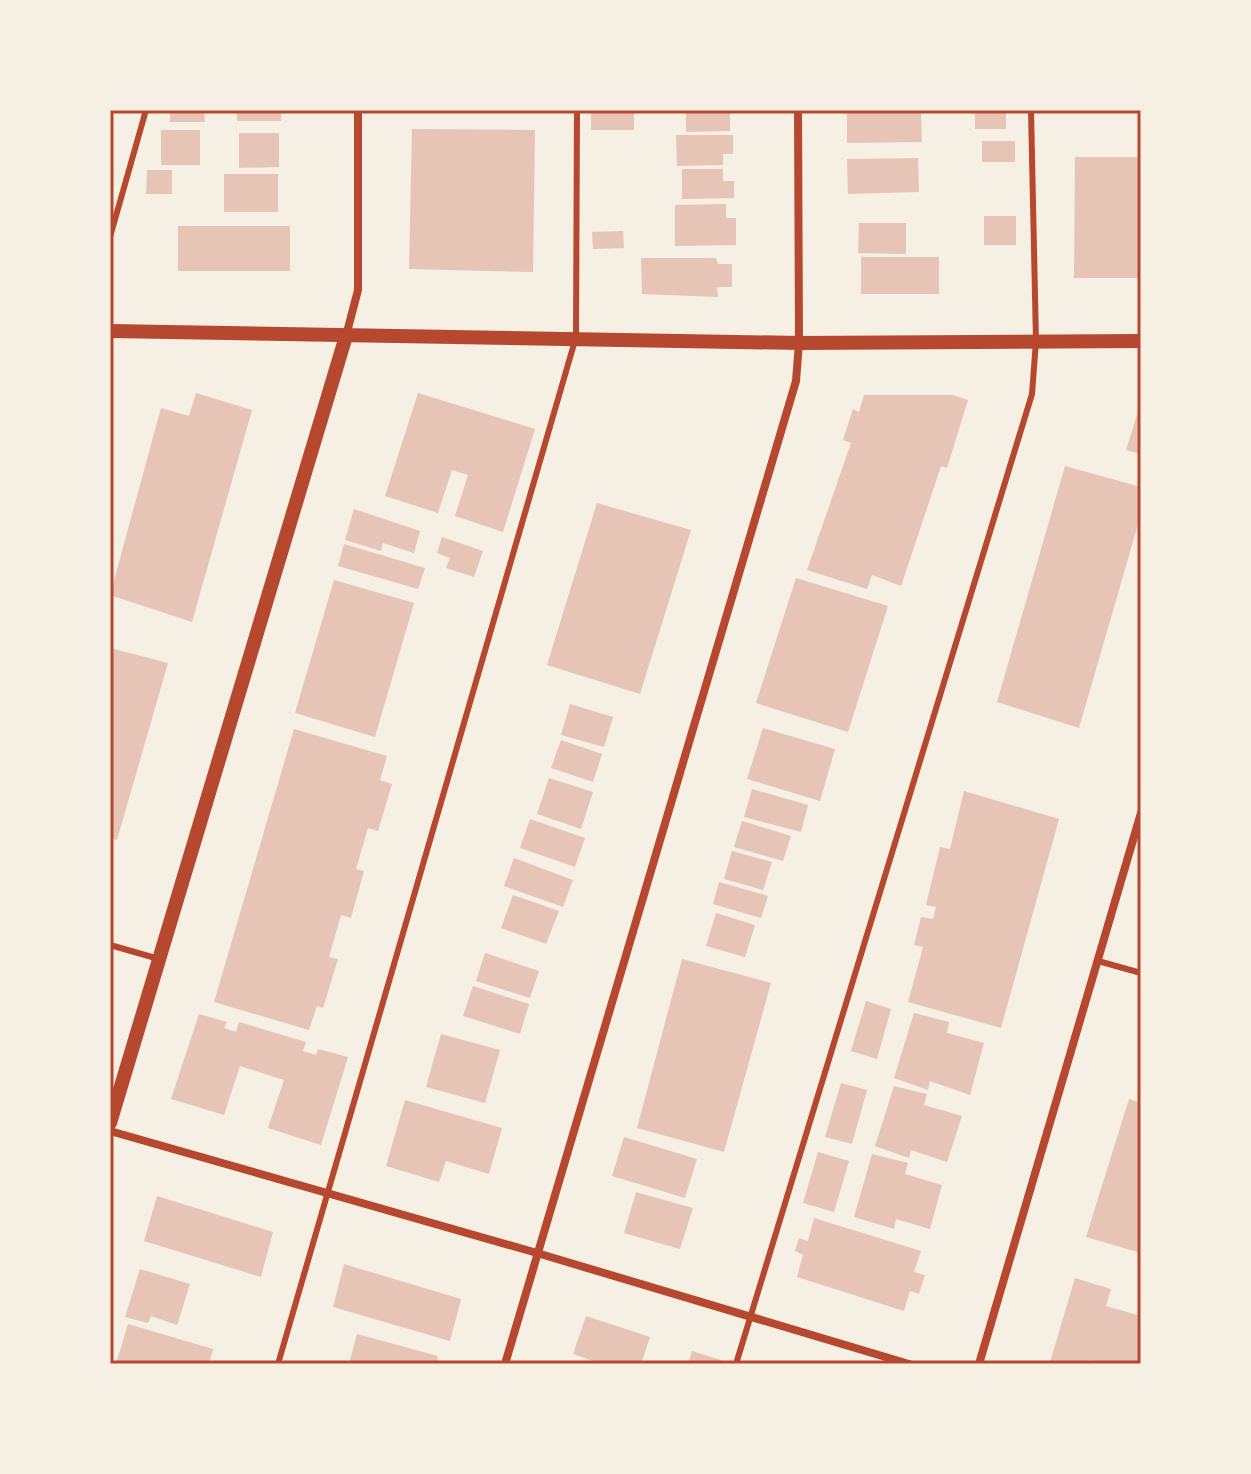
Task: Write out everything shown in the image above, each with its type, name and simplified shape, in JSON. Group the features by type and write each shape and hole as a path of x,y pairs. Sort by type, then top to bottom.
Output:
{"street":[{"path":"110,1123 358,290 358,110"},
{"path":"505,1364 796,381 799,343 798,110"},
{"path":"110,331 799,343 1141,341"},
{"path":"979,1364 1141,813"},
{"path":"110,1131 537,1253 909,1364"}],"lane":[{"path":"110,237 146,110"},
{"path":"278,1364 576,337 577,110"},
{"path":"736,1364 1032,394 1036,341 1031,110"},
{"path":"110,945 159,959"},
{"path":"1098,961 1141,973"}],"building":[{"path":"170,110 204,110 205,122 170,122"},
{"path":"237,110 281,110 281,121 237,121"},
{"path":"591,110 634,110 634,130 591,130"},
{"path":"686,110 730,110 730,131 686,132"},
{"path":"847,110 921,110 922,142 847,143"},
{"path":"975,110 1006,110 1006,129 975,129"},
{"path":"412,129 535,130 533,272 409,269"},
{"path":"161,130 200,130 200,165 161,165"},
{"path":"239,133 279,133 279,167 239,168"},
{"path":"676,135 733,135 733,154 723,154 723,165 677,166"},
{"path":"982,141 1015,141 1015,162 982,162"},
{"path":"1075,157 1141,157 1141,278 1074,278"},
{"path":"918,158 919,192 848,194 847,159"},
{"path":"682,169 723,169 723,181 734,181 734,198 682,199"},
{"path":"147,170 172,170 172,194 146,194"},
{"path":"224,174 278,174 278,212 224,212"},
{"path":"726,204 726,218 736,218 736,245 675,246 675,205"},
{"path":"984,216 1016,216 1016,245 984,245"},
{"path":"859,223 906,223 906,254 858,253"},
{"path":"178,226 290,226 290,271 178,271"},
{"path":"623,231 624,248 593,249 592,232"},
{"path":"861,257 939,257 939,294 861,294"},
{"path":"641,258 716,258 718,264 732,264 732,287 717,287 718,297 642,294"},
{"path":"196,393 252,410 192,622 110,595 161,408 189,416"},
{"path":"418,393 535,429 503,532 455,516 468,475 452,470 438,513 385,496"},
{"path":"864,395 953,395 968,400 947,468 941,466 901,586 872,575 867,589 807,570 851,443 843,440 853,409 859,412"},
{"path":"1141,405 1141,454 1126,450"},
{"path":"1065,466 1141,487 1141,514 1079,728 997,702"},
{"path":"597,503 691,530 640,694 547,665"},
{"path":"354,509 420,531 414,553 383,543 381,551 345,540"},
{"path":"442,537 483,551 474,577 446,568 450,558 437,553"},
{"path":"344,544 425,568 418,589 338,566"},
{"path":"796,578 888,606 848,732 756,703"},
{"path":"334,580 414,603 375,737 295,713"},
{"path":"110,648 168,663 117,840 110,838"},
{"path":"570,704 613,717 604,747 561,735"},
{"path":"763,728 835,749 820,801 747,779"},
{"path":"294,729 387,756 380,780 392,784 378,831 368,828 356,869 364,871 351,918 341,915 329,957 338,959 323,1008 317,1006 309,1030 214,1002"},
{"path":"561,740 602,754 593,782 551,768"},
{"path":"549,778 593,792 581,829 537,814"},
{"path":"752,789 808,805 801,832 744,817"},
{"path":"964,791 1059,819 1001,1028 908,1002 923,947 914,945 921,917 933,919 936,907 926,905 940,847 950,849"},
{"path":"530,819 585,838 575,867 520,848"},
{"path":"742,821 791,836 783,861 734,847"},
{"path":"732,851 772,862 763,890 724,879"},
{"path":"514,858 573,880 563,907 504,886"},
{"path":"719,882 768,896 761,918 713,904"},
{"path":"513,895 559,911 546,944 501,928"},
{"path":"716,913 755,925 745,957 706,946"},
{"path":"485,953 539,971 530,998 476,981"},
{"path":"682,959 771,983 724,1152 637,1128"},
{"path":"473,986 529,1004 520,1034 463,1016"},
{"path":"866,1001 891,1009 877,1059 851,1051"},
{"path":"914,1013 949,1022 947,1033 984,1043 970,1095 930,1081 928,1090 894,1078"},
{"path":"199,1014 227,1022 224,1028 236,1032 239,1022 306,1042 303,1051 316,1055 318,1049 348,1057 321,1145 268,1128 284,1080 240,1066 224,1115 171,1099"},
{"path":"441,1034 500,1050 485,1103 426,1087"},
{"path":"841,1083 867,1090 852,1144 825,1137"},
{"path":"894,1086 927,1094 924,1105 962,1116 947,1162 911,1150 909,1158 875,1146"},
{"path":"1129,1099 1141,1103 1141,1253 1086,1237"},
{"path":"405,1100 502,1128 489,1174 446,1161 439,1182 386,1166"},
{"path":"624,1137 697,1159 685,1198 612,1176"},
{"path":"818,1152 849,1161 834,1212 803,1203"},
{"path":"872,1154 908,1163 905,1174 942,1185 930,1229 896,1219 894,1229 854,1217"},
{"path":"636,1192 693,1208 680,1249 624,1233"},
{"path":"157,1196 273,1232 261,1277 144,1241"},
{"path":"814,1218 921,1251 914,1272 925,1275 919,1294 910,1291 904,1311 797,1277 803,1255 795,1251 799,1238 808,1241"},
{"path":"344,1264 461,1299 450,1341 333,1307"},
{"path":"140,1269 190,1284 177,1325 151,1316 148,1323 125,1317"},
{"path":"1075,1278 1111,1289 1106,1306 1141,1316 1141,1364 1102,1364 1089,1360 1088,1364 1050,1362"},
{"path":"586,1316 650,1337 641,1364 602,1364 573,1354"},
{"path":"128,1324 213,1349 209,1364 116,1364"},
{"path":"357,1334 438,1356 436,1364 349,1364"},
{"path":"692,1351 721,1360 720,1364 688,1364"}]}
